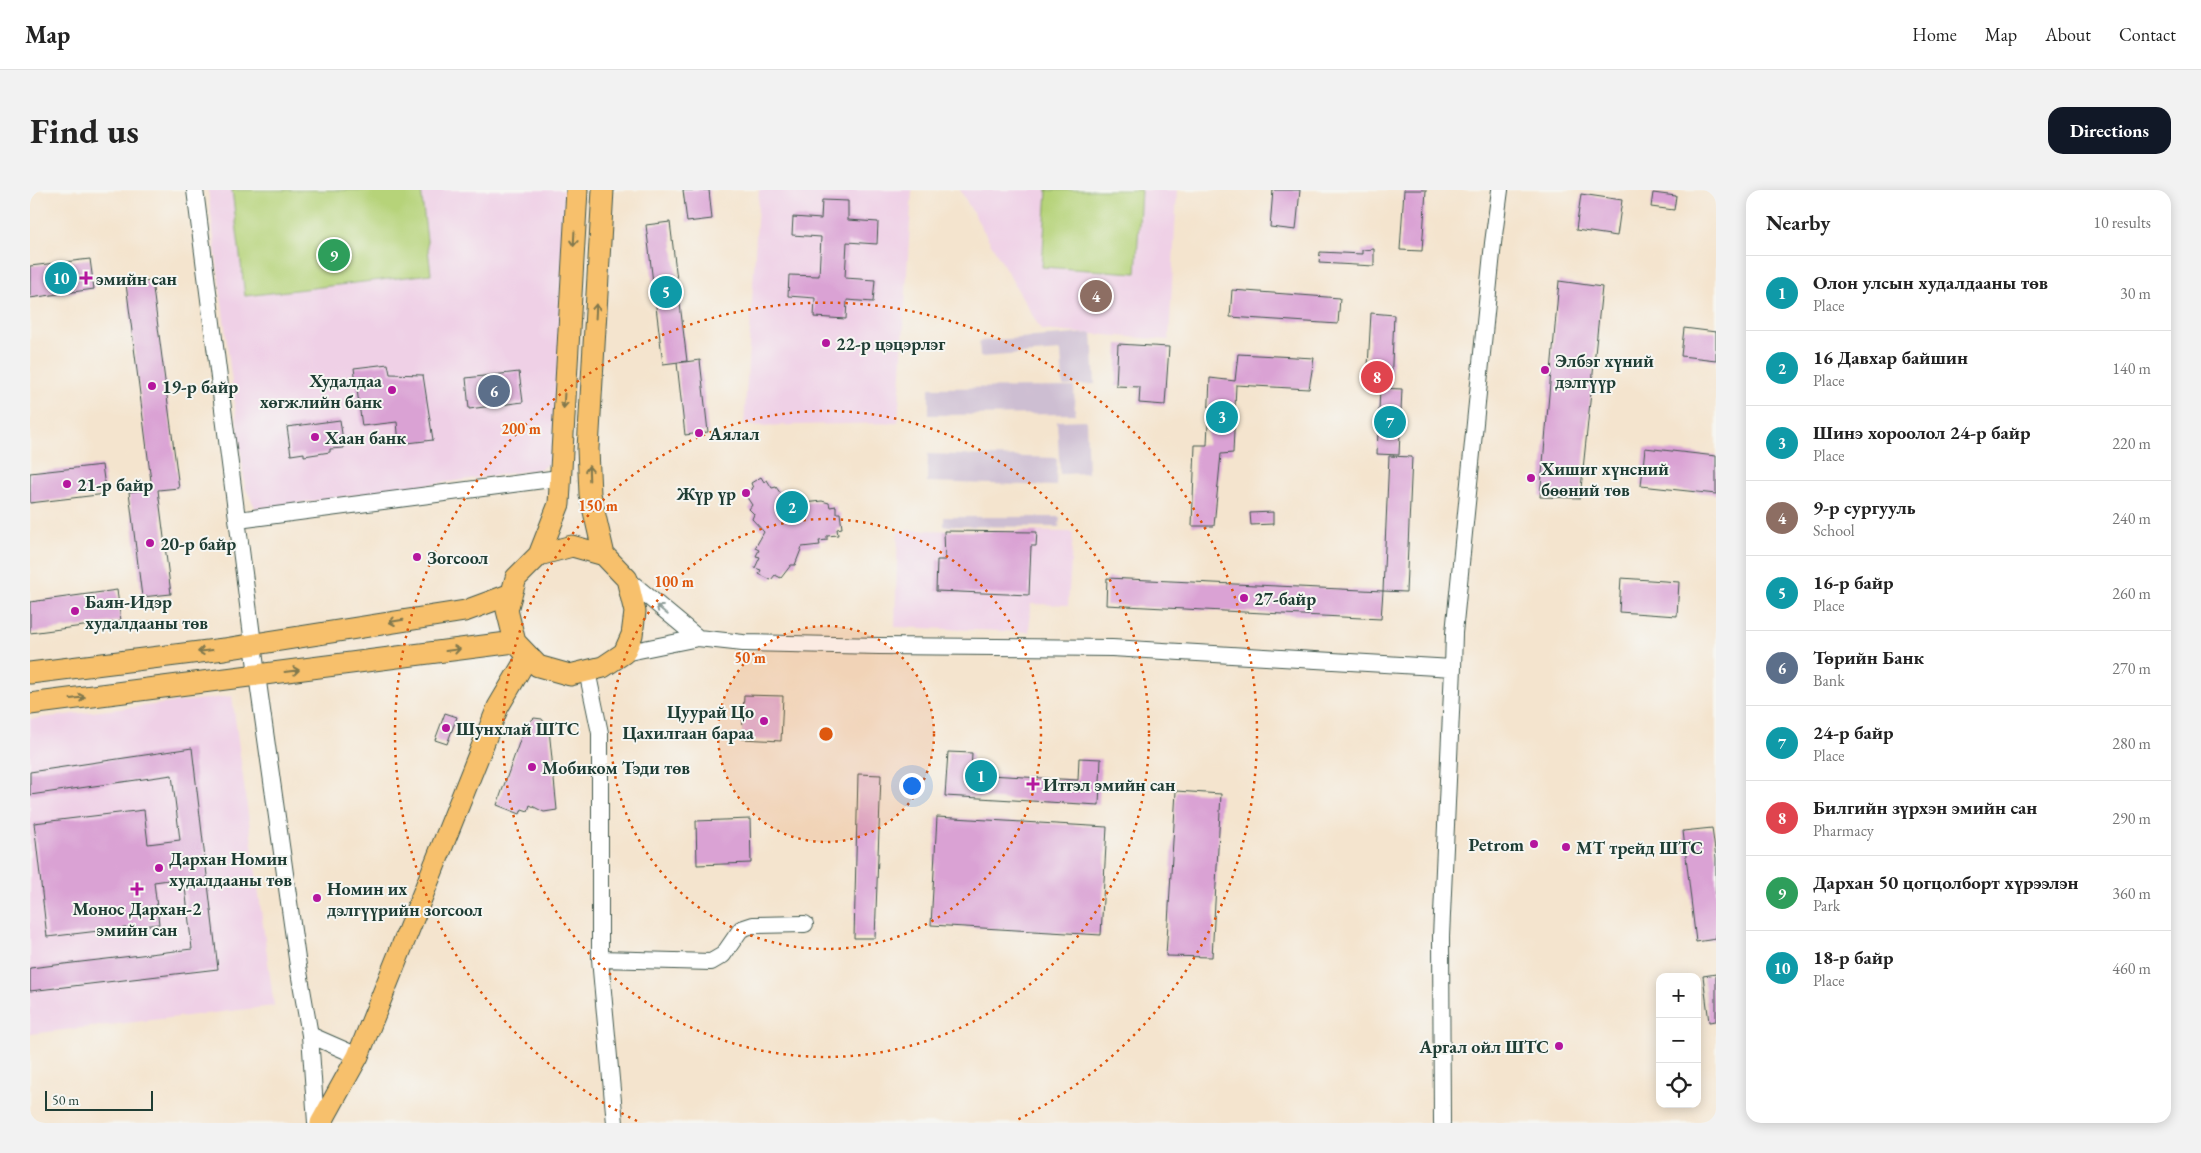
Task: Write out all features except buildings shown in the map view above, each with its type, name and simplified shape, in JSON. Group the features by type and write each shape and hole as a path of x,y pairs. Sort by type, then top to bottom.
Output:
{"main road":[{"path":"539,555 572,546 604,555 627,579 635,612 632,635 624,653 602,667 570,675 538,666 522,649 507,610 516,578 539,555 559,504 577,190"},
{"path":"603,190 588,449 590,494 604,555"},
{"path":"30,673 224,649 465,611 511,594"},
{"path":"30,704 257,675 522,649"},
{"path":"322,1123 358,1056 522,649"}],"street":[{"path":"195,190 257,675 298,966 310,1035 316,1123"},
{"path":"1442,1123 1441,937 1454,633 1492,243 1500,190"},
{"path":"238,520 559,478"},
{"path":"627,579 660,609 698,638"},
{"path":"624,653 698,638 743,643 1112,648 1453,668"},
{"path":"587,671 600,733 600,959 615,1123"},
{"path":"600,959 711,962 723,955 741,929 753,925 805,924"},
{"path":"310,1035 358,1056"}],"shaded area":[{"path":"208,190 568,190 553,459 541,469 256,509 245,487"},
{"name":"22-р цэцэрлэг","path":"759,190 912,190 898,423 744,426"},
{"path":"960,190 1177,190 1169,340 1041,330"},
{"path":"1092,333 1095,384 1063,386 1061,351 980,357 979,341"},
{"path":"1074,387 1075,414 929,415 929,388"},
{"path":"1086,420 1088,473 1060,474 1057,421"},
{"path":"928,454 1057,458 1056,486 927,482"},
{"path":"944,517 1060,517 1059,527 944,526"},
{"path":"898,530 1073,532 1068,605 1031,604 1029,632 895,627"},
{"path":"232,696 274,1006 30,1034 30,719"}],"green space":[{"path":"232,190 421,190 431,274 245,296"},
{"path":"1047,190 1141,190 1136,273 1042,267"}],"place":[{"name":"Дархан 50 цогцолборт хүрээлэн","path":"334,255"},
{"name":"18-р байр","path":"61,278"},
{"name":"эмийн сан","path":"86,278"},
{"name":"16-р байр","path":"666,292"},
{"name":"9-р сургууль","path":"1096,296"},
{"name":"22-р цэцэрлэг","path":"826,343"},
{"name":"Элбэг хүний дэлгүүр","path":"1545,370"},
{"name":"Билгийн зүрхэн эмийн сан","path":"1377,377"},
{"name":"19-р байр","path":"152,386"},
{"name":"Худалдаа хөгжлийн банк","path":"392,390"},
{"name":"Төрийн Банк","path":"494,391"},
{"name":"Шинэ хороолол 24-р байр","path":"1222,417"},
{"name":"24-р байр","path":"1390,422"},
{"name":"Аялал","path":"699,433"},
{"name":"Хаан банк","path":"315,437"},
{"name":"Хишиг хүнсний бөөний төв","path":"1531,478"},
{"name":"21-р байр","path":"67,484"},
{"name":"Жүр үр","path":"746,493"},
{"name":"16 Давхар байшин","path":"792,507"},
{"name":"20-р байр","path":"150,543"},
{"name":"Зогсоол","path":"417,557"},
{"name":"27-байр","path":"1244,598"},
{"name":"Баян-Идэр худалдааны төв","path":"75,611"},
{"name":"Цуурай Цо Цахилгаан бараа","path":"764,721"},
{"name":"Шунхлай ШТС","path":"446,728"},
{"name":"Мобиком Тэди төв","path":"532,767"},
{"name":"Олон улсын худалдааны төв","path":"981,776"},
{"name":"Итгэл эмийн сан","path":"1033,784"},
{"name":"Petrom","path":"1534,844"},
{"name":"МТ трейд ШТС","path":"1566,847"},
{"name":"Дархан Номин худалдааны төв","path":"159,868"},
{"name":"Монос Дархан-2 эмийн сан","path":"137,889"},
{"name":"Номин их дэлгүүрийн зогсоол","path":"317,898"},
{"name":"Аргал ойл ШТС","path":"1559,1046"}]}
